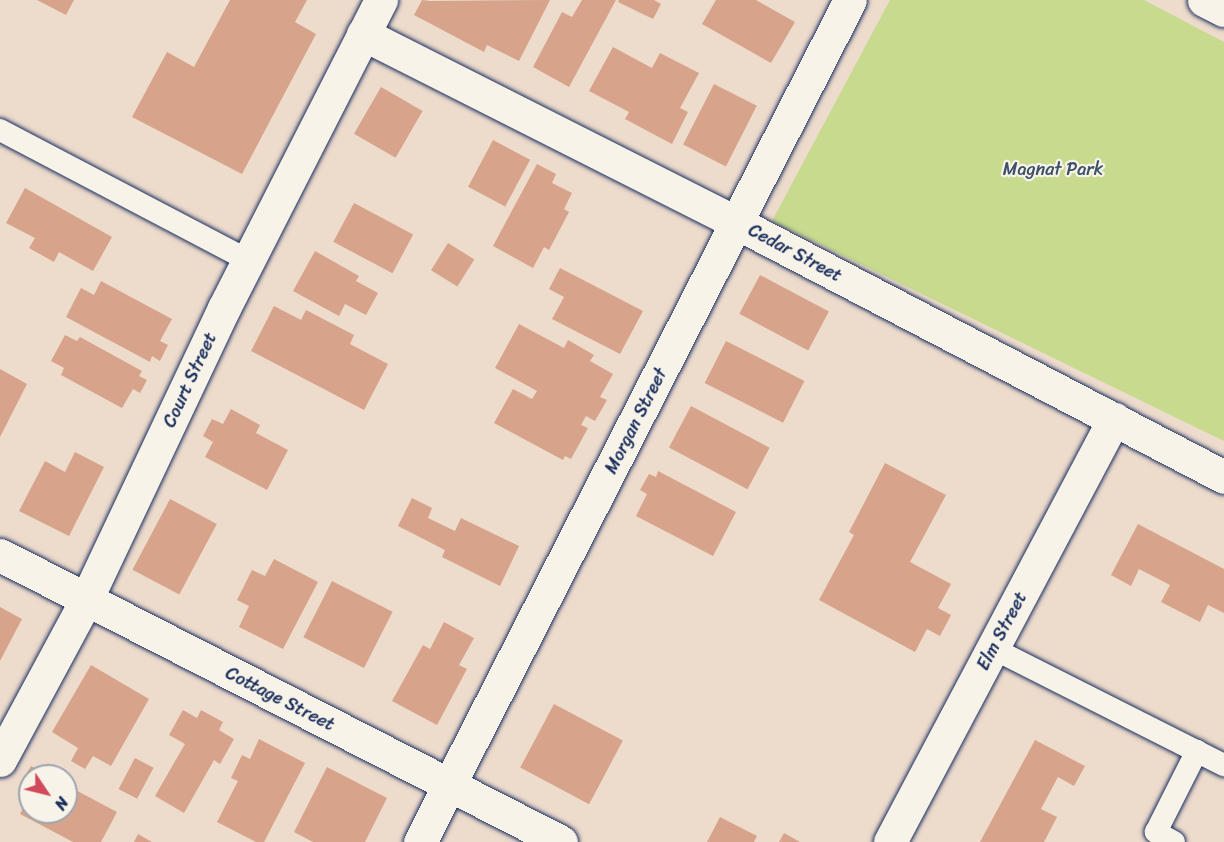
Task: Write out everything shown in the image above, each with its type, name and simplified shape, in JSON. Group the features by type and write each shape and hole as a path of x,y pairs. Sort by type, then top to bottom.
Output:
{"street":[{"name":"Court Street","path":"0,759 86,600 248,260 381,0"},
{"name":"Morgan Street","path":"420,842 850,0"},
{"path":"1204,0 1224,10"},
{"name":"Cedar Street","path":"363,34 737,223 1224,477"},
{"name":"Elm Street","path":"890,842 1114,419"},
{"name":"Cottage Street","path":"0,555 561,842"}],"lane":[{"path":"0,130 248,260"},
{"path":"992,648 1224,765"},
{"path":"1174,842 1156,832 1197,751"}],"green space":[{"name":"Magnat Park","path":"890,0 1144,0 1224,42 1224,441 772,221"}],"building":[{"path":"37,0 74,0 66,15"},
{"path":"230,0 307,0 295,22 316,34 242,174 132,117 167,52 194,67"},
{"path":"422,0 550,0 519,61 487,45 484,52 414,15"},
{"path":"582,0 616,0 569,87 533,67 562,12 572,17"},
{"path":"619,0 654,0 661,4 653,19 618,2"},
{"path":"716,0 756,0 795,22 771,63 702,24"},
{"path":"613,47 652,68 660,53 699,73 680,108 688,112 672,144 625,119 629,112 589,91"},
{"path":"714,84 757,106 726,166 683,145"},
{"path":"381,87 423,111 396,158 354,134"},
{"path":"493,140 530,160 505,207 468,187"},
{"path":"537,164 556,174 552,183 572,193 564,209 569,212 549,250 544,247 533,268 493,246"},
{"path":"25,188 112,237 93,271 59,252 54,262 29,248 35,238 6,223"},
{"path":"354,203 413,234 393,273 333,242"},
{"path":"448,243 474,259 457,287 431,270"},
{"path":"315,251 359,276 356,281 378,293 366,315 345,304 339,316 293,291"},
{"path":"560,268 643,311 620,354 552,319 564,297 549,289"},
{"path":"760,275 829,312 808,350 739,314"},
{"path":"101,281 172,319 160,341 168,345 160,361 152,356 150,362 66,317 81,288 94,295"},
{"path":"274,306 301,320 306,310 354,335 350,344 388,364 364,410 251,351"},
{"path":"519,324 564,348 568,340 594,355 590,361 613,374 600,397 607,400 595,421 586,416 581,425 588,428 571,459 565,456 563,460 494,423 513,389 532,399 537,391 495,368"},
{"path":"65,335 77,341 80,337 142,371 139,376 147,380 140,393 133,389 122,408 61,375 64,368 51,361"},
{"path":"726,341 804,381 783,423 705,383"},
{"path":"0,369 27,384 0,437"},
{"path":"691,406 770,448 748,489 669,447"},
{"path":"231,409 260,425 256,433 288,450 267,490 205,457 213,442 203,436 212,419 223,424"},
{"path":"75,452 104,467 69,536 19,511 45,461 65,472"},
{"path":"885,463 946,495 910,562 951,584 938,608 951,615 940,636 927,629 915,652 819,600 854,535 849,532"},
{"path":"658,471 736,512 713,556 636,516 647,494 640,490 649,474 656,477"},
{"path":"412,498 432,508 428,518 455,531 461,518 519,546 500,586 442,557 445,550 398,526"},
{"path":"170,499 217,524 179,595 132,570"},
{"path":"1138,524 1224,569 1224,613 1208,605 1200,622 1161,602 1170,585 1139,569 1131,586 1111,575"},
{"path":"274,559 318,582 283,649 239,627 249,606 237,600 252,570 265,576"},
{"path":"332,581 393,612 364,668 303,637"},
{"path":"0,607 22,619 0,661"},
{"path":"444,622 474,638 459,665 467,669 437,725 392,701 423,645 430,649"},
{"path":"91,665 149,699 111,766 93,756 85,769 71,761 78,748 52,732"},
{"path":"554,704 623,741 589,804 520,768"},
{"path":"183,710 197,718 201,710 223,722 219,730 234,739 220,764 214,760 184,813 155,796 185,744 169,735"},
{"path":"259,739 305,763 264,842 256,842 217,822 238,781 231,778 242,755 250,759"},
{"path":"1035,740 1085,766 1074,786 1058,777 1041,809 1057,817 1044,842 980,842"},
{"path":"135,758 154,768 137,799 119,789"},
{"path":"327,767 387,798 365,842 313,842 294,832"},
{"path":"78,791 117,812 101,842 73,842 39,824 78,824"},
{"path":"720,817 757,836 754,842 707,842"},
{"path":"784,833 800,842 779,842"},
{"path":"138,834 152,842 134,842"}]}
